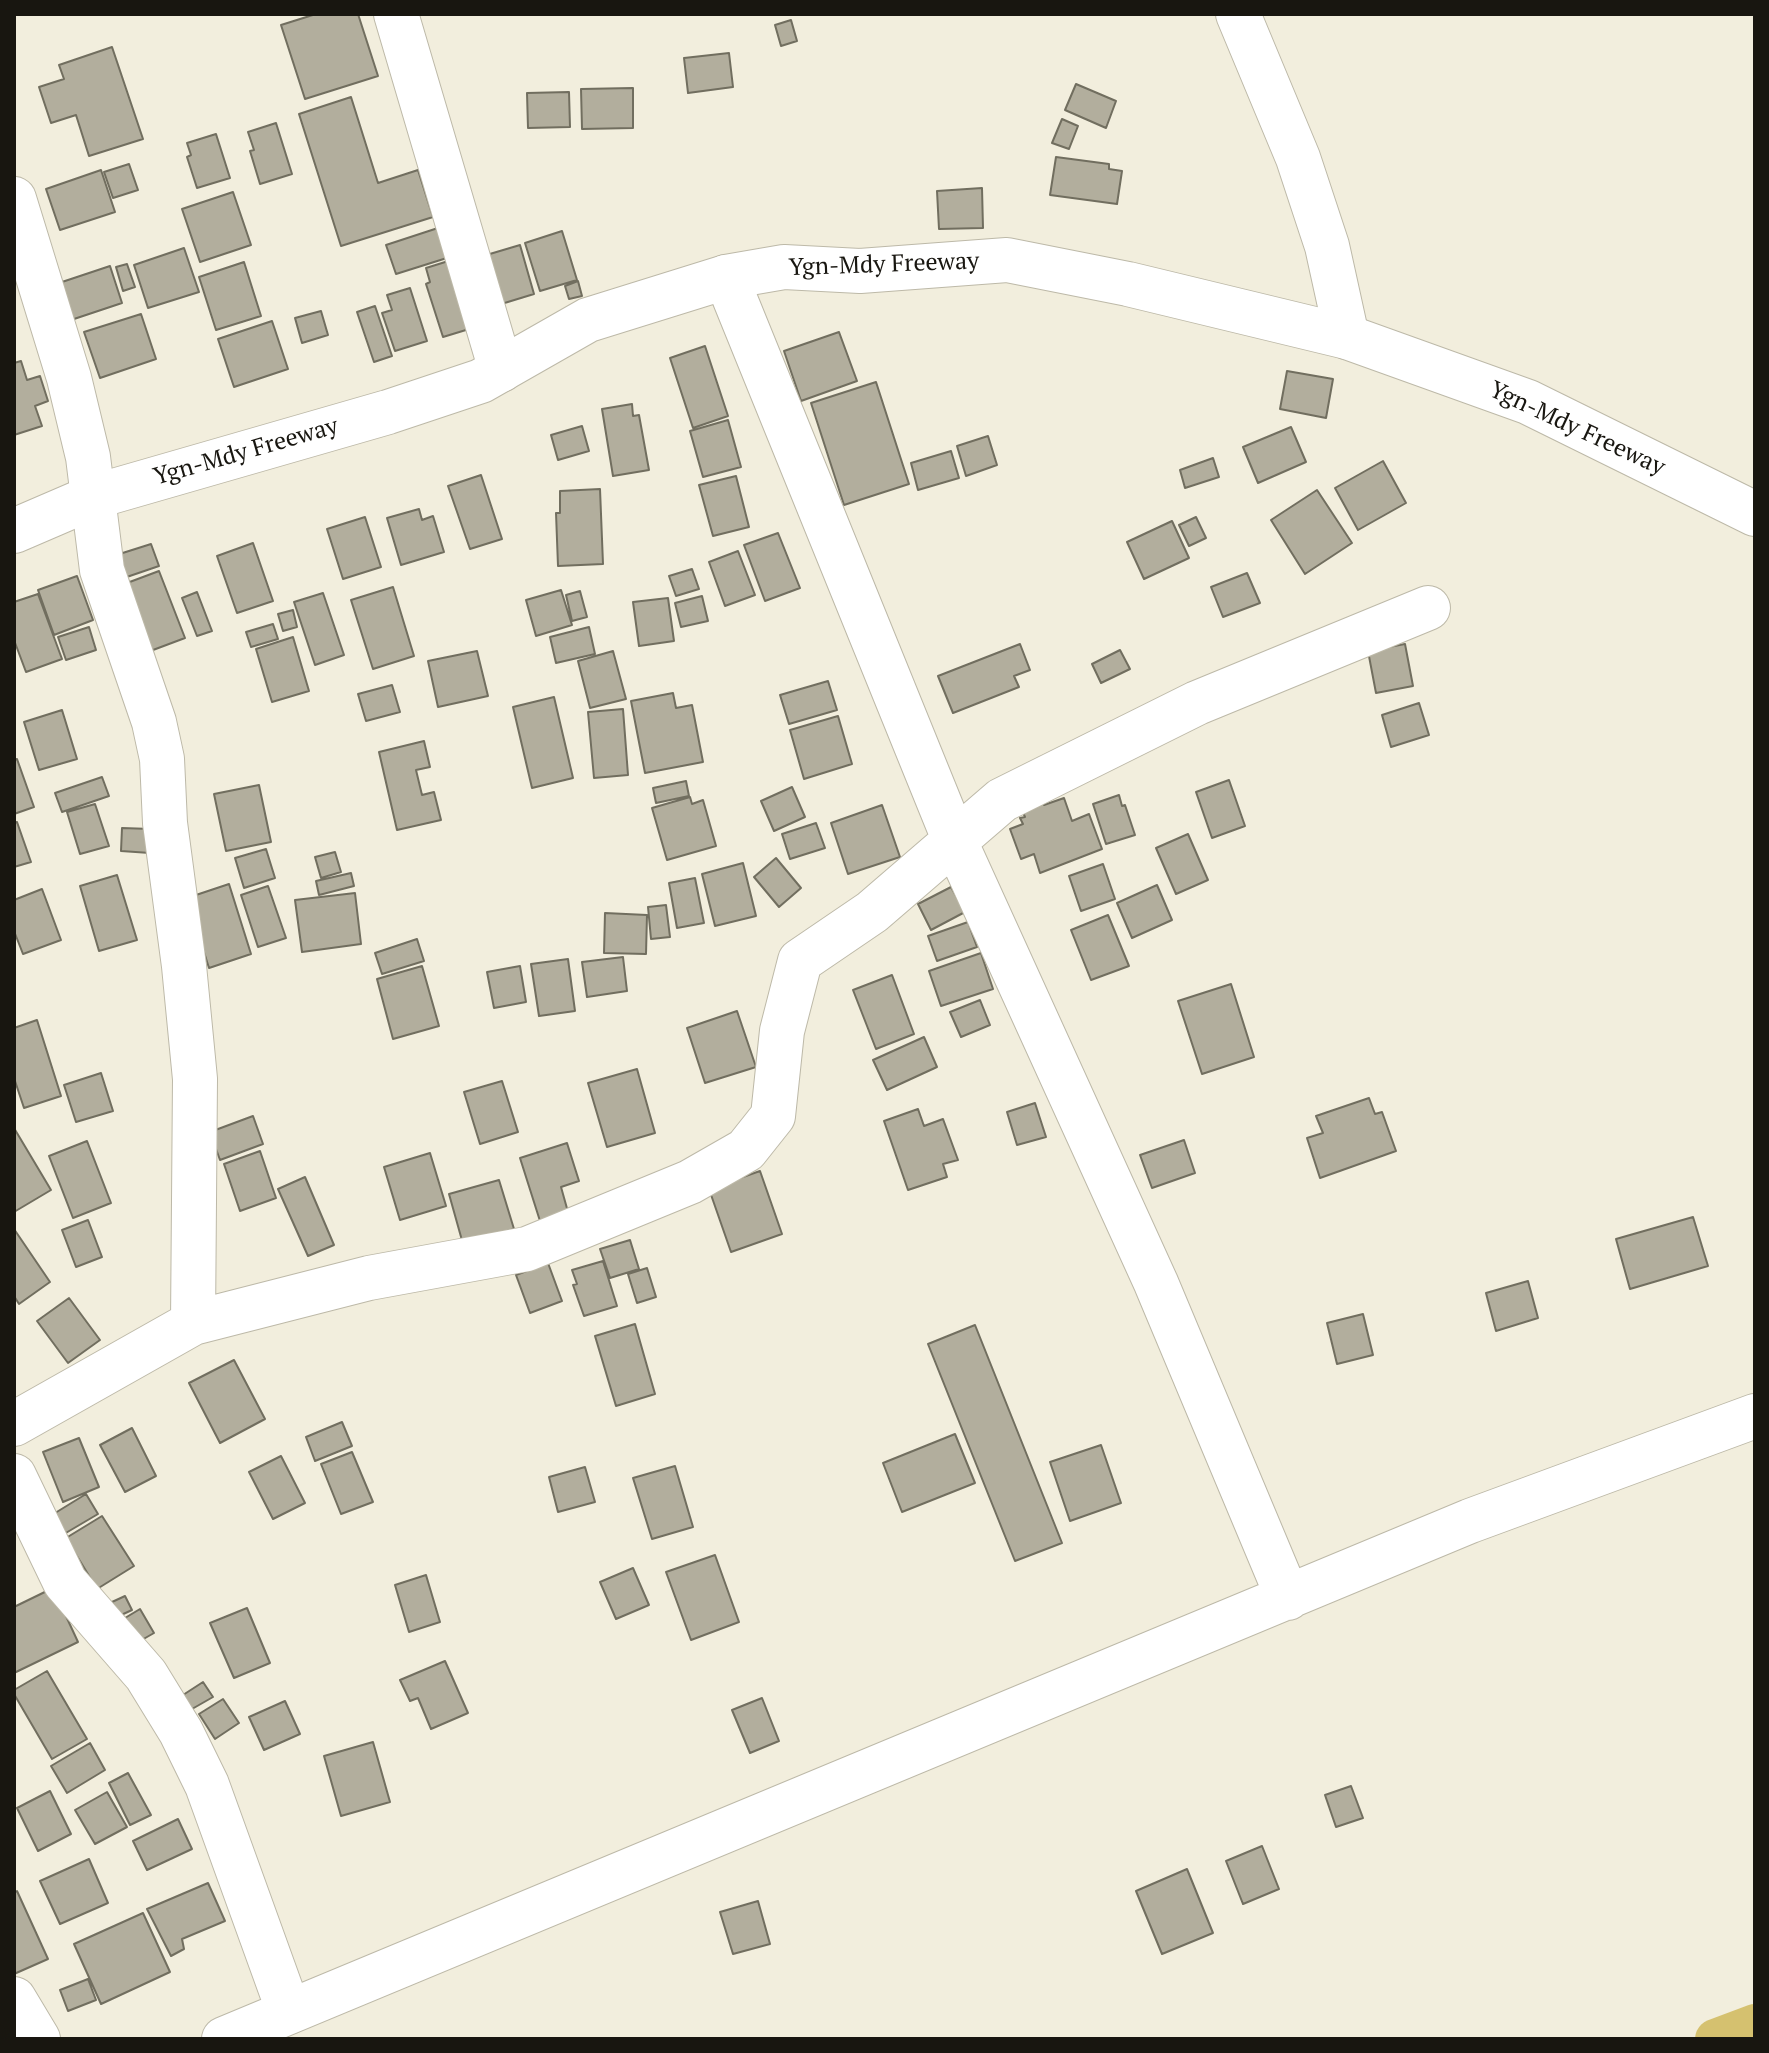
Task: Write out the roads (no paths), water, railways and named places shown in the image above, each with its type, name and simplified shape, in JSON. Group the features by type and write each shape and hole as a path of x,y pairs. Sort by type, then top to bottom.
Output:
{"street":[{"path":"396,14 501,370"},
{"path":"1238,14 1298,158 1327,246 1347,337"},
{"path":"14,199 69,378 88,457 102,570 154,722 162,759 165,823 195,1079 193,1323"},
{"name":"Ygn-Mdy Freeway","path":"14,531 93,497 388,412 481,381 588,320 726,277 784,267 860,271 1007,260 1128,284 1347,337 1528,402 1755,514"},
{"path":"726,277 954,839 1156,1283 1288,1598"},
{"path":"14,1424 193,1323 369,1278 527,1249 690,1182 746,1150 773,1116 782,1031 800,961 872,912 1002,800 1197,703 1428,608"},
{"path":"224,2039 1470,1521 1755,1416"},
{"path":"14,1476 65,1582 146,1675 181,1732 207,1785 289,2012"},
{"path":"14,1999 38,2039"}],"waterway":[{"path":"1715,2039 1755,2024"}]}
